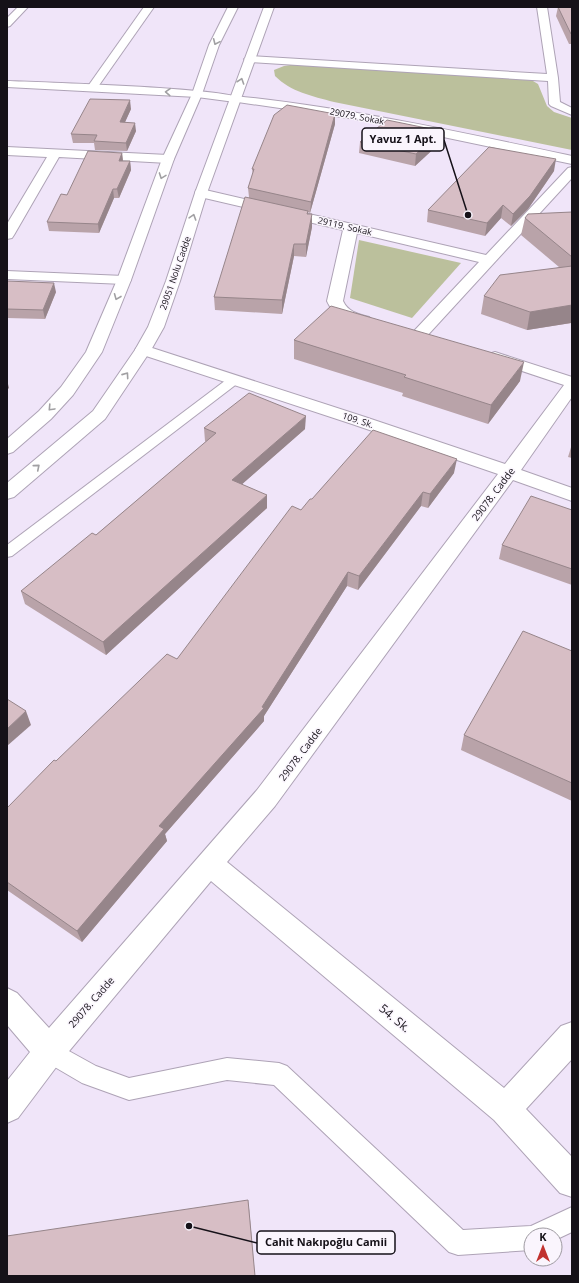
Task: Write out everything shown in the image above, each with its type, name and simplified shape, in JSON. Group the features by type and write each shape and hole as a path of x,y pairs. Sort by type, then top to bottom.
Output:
{"street":[{"path":"7,24 23,7"},
{"path":"91,89 148,7"},
{"path":"7,448 45,415 67,391 94,352 124,280 168,159 195,98 214,45 233,7"},
{"name":"29051 Nolu Cadde","path":"7,492 99,415 143,350 159,320 234,99 269,7"},
{"path":"542,7 555,104 572,112"},
{"path":"249,59 552,78"},
{"path":"7,84 91,89 195,98"},
{"path":"7,93 195,98"},
{"name":"29079. Sokak","path":"195,98 234,99 280,103 321,109 436,131 572,160"},
{"path":"7,151 168,159"},
{"path":"7,234 13,212 55,154"},
{"path":"436,339 413,332 489,260 572,172"},
{"name":"29119. Sokak","path":"201,193 489,260"},
{"path":"351,227 335,301 338,309 346,316 376,323"},
{"path":"7,275 124,280"},
{"name":"109. Sk.","path":"143,350 510,471 572,495"},
{"path":"481,353 572,382"},
{"name":"29078. Cadde","path":"7,1107 49,1051 266,798 510,471 572,385"},
{"name":"54. Sk.","path":"210,864 505,1108 572,1181"},
{"path":"7,1003 49,1051"},
{"path":"505,1108 572,1037"}],"lane":[{"path":"7,552 234,380"},
{"path":"49,1051 90,1075 129,1089 227,1068 278,1074 458,1243 523,1239"},
{"path":"557,1227 572,1220"}],"green space":[{"path":"297,64 528,78 538,84 547,106 554,112 572,118 572,150 334,102 310,95 295,90 275,76 274,70 284,66"},
{"path":"359,240 461,263 412,318 350,298"}],"building":[{"path":"558,7 572,7 572,34 571,34"},
{"path":"90,99 130,100 120,122 135,123 126,143 94,141 97,135 71,134"},
{"path":"287,105 335,114 311,202 248,188 254,169 252,169 274,115"},
{"path":"387,120 441,131 416,154 360,142"},
{"path":"489,147 556,159 530,196 513,214 503,205 487,223 428,210"},
{"path":"88,151 122,153 119,161 130,161 117,189 113,189 98,224 47,222 61,194 67,195"},
{"path":"245,197 308,211 307,214 312,214 306,244 294,244 282,300 214,297"},
{"path":"572,212 572,257 525,218 528,214"},
{"path":"572,266 572,305 530,312 484,296 500,275"},
{"path":"7,281 54,283 43,310 7,309"},
{"path":"331,306 524,362 491,405 404,377 406,375 294,340"},
{"path":"249,393 306,416 232,480 267,495 103,642 21,591 92,533 96,535 216,433 204,428"},
{"path":"373,430 457,459 430,494 423,492 359,576 348,572 262,707 264,708 159,826 164,829 77,931 7,882 7,808 54,760 56,761 167,654 177,659 292,506 301,510"},
{"path":"531,496 572,510 572,569 502,545"},
{"path":"523,631 572,651 572,783 464,735"},
{"path":"7,699 26,711 7,729"},
{"path":"248,1200 255,1276 7,1276 7,1236"}],"place":[{"name":"Yavuz 1 Apt.","path":"468,215"},
{"name":"Cahit Nakıpoğlu Camii","path":"189,1226"}]}
